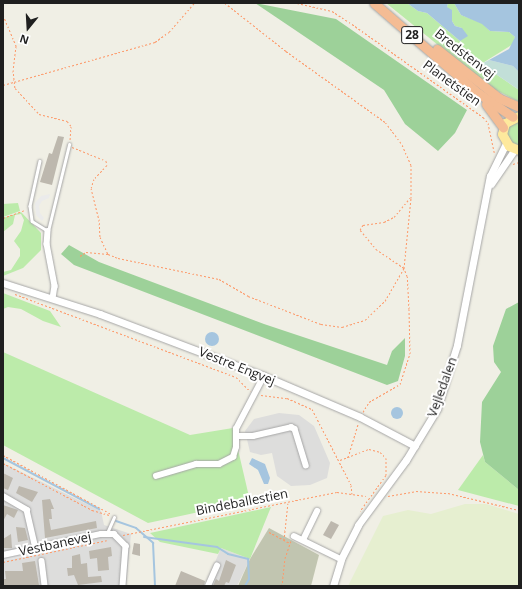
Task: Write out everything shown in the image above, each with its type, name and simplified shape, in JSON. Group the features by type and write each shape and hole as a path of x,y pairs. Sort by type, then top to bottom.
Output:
{"highway":[{"name":"Bredstenvej","path":"374,3 478,93 516,117"},
{"name":"Bredstenvej","path":"379,3 495,94 519,107"},
{"name":"Bredstenvej","path":"478,93 503,127"}],"main road":[{"name":"28","path":"506,143 502,134 503,127 516,117"},
{"path":"506,143 517,149"}],"street":[{"name":"Vejledalen","path":"333,586 342,559 358,524 415,446 437,409 448,380 489,188 495,165 506,143"},
{"name":"Vejledalen","path":"489,188 517,149"},
{"path":"48,231 47,244 55,286 53,299"},
{"name":"Vestre Engvej","path":"3,283 53,299 264,376 360,418 415,446"},
{"path":"156,476 196,464 219,464 233,457 236,436 242,417 257,394 264,376"},
{"path":"236,436 253,436 291,427 295,429 306,465"},
{"path":"3,496 27,510 36,548"},
{"path":"303,540 317,511"},
{"name":"Vestbanevej","path":"3,555 108,533 118,536 126,546 123,586"},
{"path":"294,536 342,559"},
{"path":"42,561 45,586"},
{"path":"208,586 217,566"}],"lane":[{"path":"40,161 30,206 32,221 48,231 69,145"},
{"name":"Vestbanevej","path":"108,533 114,516"}],"path":[{"path":"3,85 155,42 169,32 194,3"},
{"path":"80,256 86,252 108,254 118,258 219,279 248,296 321,324 342,327 365,320 385,301 404,268 411,198 411,165 401,143 385,122 286,51 225,3"},
{"name":"Planetstien","path":"297,3 332,11 483,117 488,122 493,145 491,162 495,165"},
{"path":"3,15 16,46 13,81 15,88 39,114 67,121 71,126 69,145 106,161 107,165 94,179 91,188 99,219 100,237 108,254"},
{"path":"510,168 519,162"},
{"path":"348,456 360,418 369,402 400,384 410,354 407,276 404,268 377,250 360,230 363,226 384,222 394,217 411,198"},
{"path":"3,218 26,210"},
{"path":"10,292 236,377 242,386 257,394 287,398 312,409 351,485 352,494"},
{"path":"339,460 364,450 374,449 382,454 388,464"},
{"path":"3,455 105,509 114,516"},
{"path":"3,463 92,510 114,516"},
{"path":"385,496 416,491 448,493 519,510"},
{"name":"Bindeballestien","path":"122,535 337,492 366,496"},
{"path":"284,540 288,503"},
{"path":"269,532 290,543"},
{"path":"282,586 285,558 294,536"},
{"path":"3,562 113,539"},
{"path":"42,561 44,554 43,547"}],"shaded area":[{"path":"407,3 448,3 447,7 452,10 452,21 455,26 462,28 468,36 460,41 427,13 418,11"},
{"path":"454,3 519,3 519,72 513,66 489,60 509,49 515,37 509,32 490,31 482,24 461,15"},
{"path":"489,60 513,66 519,72 519,90 481,64"},
{"path":"50,194 49,198 42,201 39,206 40,213 44,218 42,221 36,215 35,203 41,196"},
{"path":"212,332 217,334 219,339 217,344 212,346 207,344 205,339 207,334"},
{"path":"395,407 399,407 403,413 399,419 395,419 391,415 391,411"},
{"path":"279,413 299,415 314,426 330,463 327,478 310,485 291,486 277,476 272,453 261,455 250,452 245,431 254,419"},
{"path":"252,458 265,464 270,478 268,484 264,484 258,470 249,464"},
{"path":"3,463 101,511 104,525 131,534 126,586 3,586"},
{"path":"465,504 486,504 519,514 519,586 348,586 383,516 408,510 431,514"},
{"path":"269,528 319,555 311,586 238,586 250,559"},
{"path":"90,539 91,543 3,561 3,557"},
{"path":"221,548 250,559 237,586 205,586"}],"green space":[{"path":"255,3 336,19 467,110 455,133 438,151 405,124 384,90"},
{"path":"386,3 407,3 418,11 427,13 460,41 462,28 455,26 452,21 447,7 448,3 454,3 461,15 482,23 490,31 509,32 515,37 513,44 481,64 519,90 519,102 490,87"},
{"path":"519,120 519,146 508,140 506,130 510,124"},
{"path":"18,203 20,211 3,217 3,204"},
{"path":"21,212 41,233 41,250 23,268 3,276 3,272 11,270 20,256 20,249 14,241 21,231 24,220 21,214 15,215 13,224 3,232 3,218"},
{"path":"69,245 99,262 264,324 387,365 392,351 405,338 405,356 398,381 387,385 74,265 61,254"},
{"path":"3,293 50,311 61,327 43,321 21,309 8,307 3,309"},
{"path":"519,302 519,490 485,462 480,442 482,402 501,372 494,362 493,346 506,309"},
{"path":"3,352 190,435 233,428 250,501 148,523 3,445"},
{"path":"483,455 485,462 519,490 519,506 458,490"},
{"path":"271,507 250,559 221,548 218,554 160,542 150,533"}],"building":[{"path":"58,136 64,137 52,185 40,182 49,153 52,154"},
{"path":"3,473 13,478 8,490 3,488"},
{"path":"19,486 38,492 32,502 16,493"},
{"path":"50,499 54,509 51,509 52,519 49,519 51,530 96,521 97,528 45,538 42,500"},
{"path":"3,505 18,510 14,518 7,514 3,521"},
{"path":"331,521 339,525 331,539 323,535"},
{"path":"16,527 25,528 28,540 18,542"},
{"path":"11,534 12,548 3,548 3,539"},
{"path":"134,543 140,544 140,556 132,554"},
{"path":"111,547 112,556 108,557 109,570 98,571 97,558 90,559 89,551"},
{"path":"80,554 81,564 87,563 88,577 101,576 102,582 78,585 74,575 68,576 67,568 72,568 72,556"},
{"path":"226,560 236,565 229,583 226,582 224,586 213,586 216,579 219,581"},
{"path":"35,561 39,585 3,586 3,579 6,579 5,571 23,571 22,563"},
{"path":"181,571 205,581 204,586 175,586"}],"waterway":[{"path":"3,458 99,509"},
{"path":"116,521 136,528 153,543 155,586"},
{"path":"144,537 217,547 228,554 248,559 249,579 245,586"}]}
